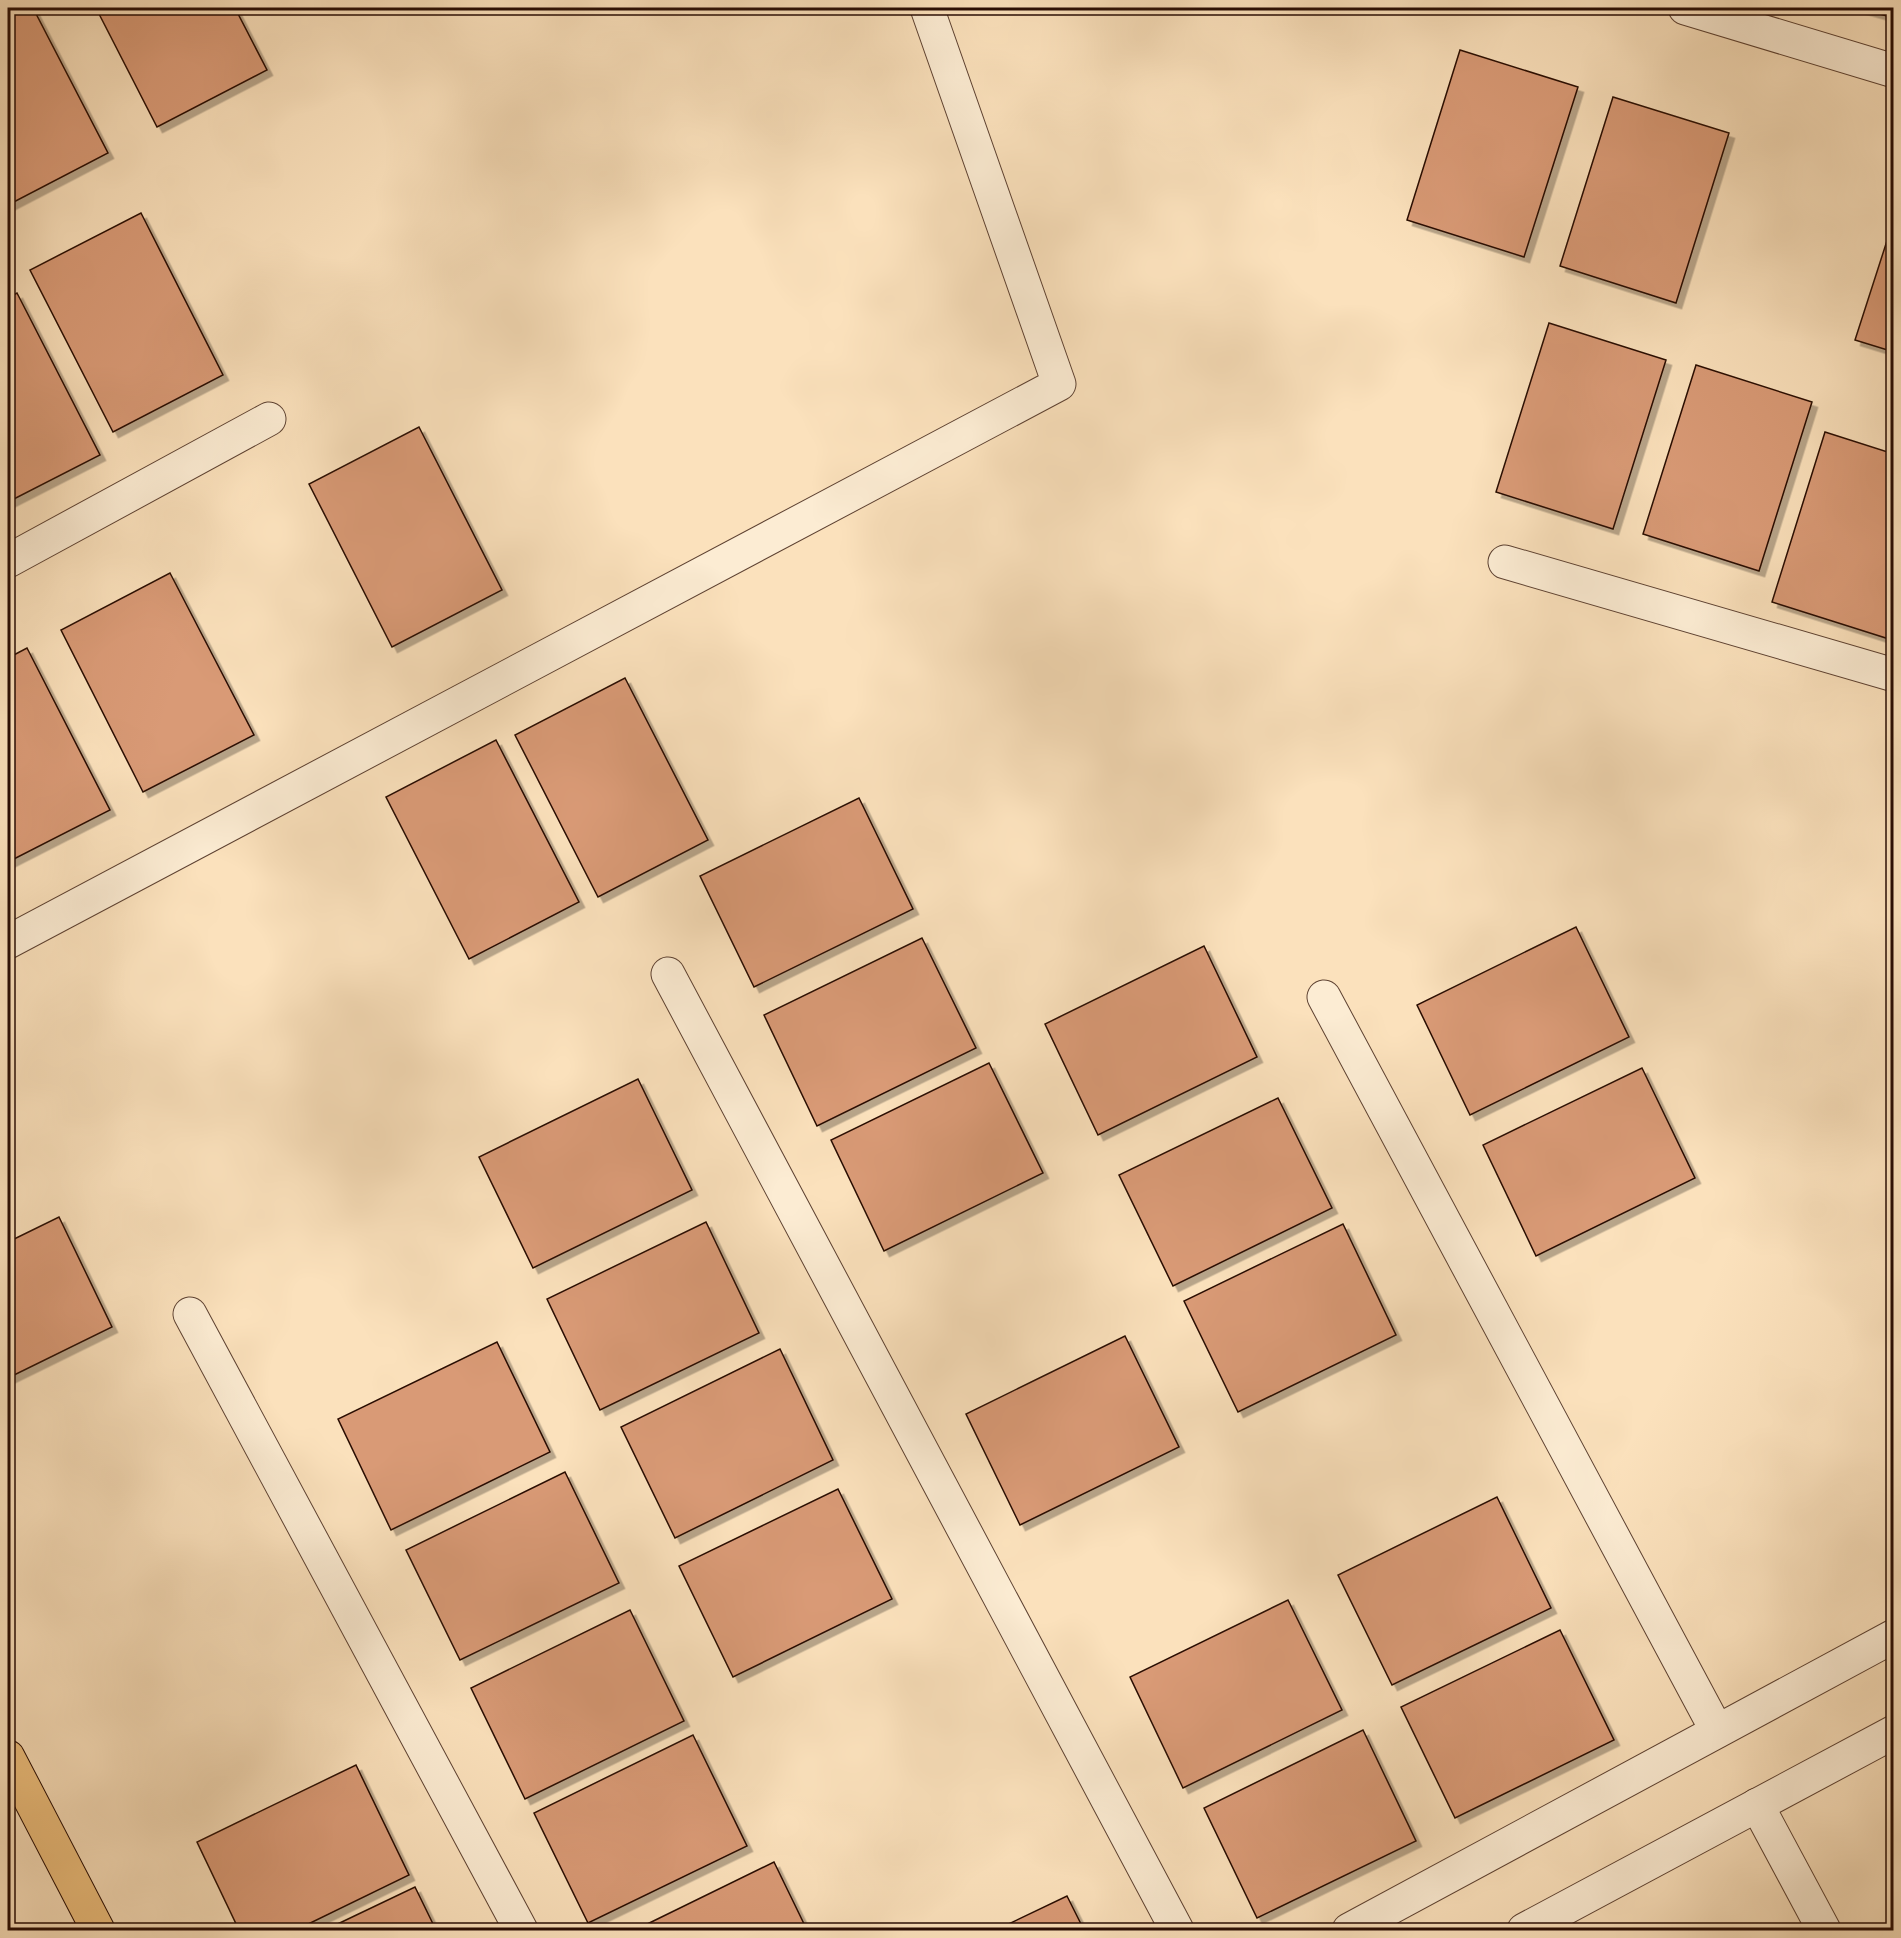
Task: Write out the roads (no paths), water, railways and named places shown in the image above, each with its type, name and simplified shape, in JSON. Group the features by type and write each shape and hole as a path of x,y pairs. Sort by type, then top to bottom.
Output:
{"main road":[{"path":"8,1757 98,1930"}],"street":[{"path":"8,942 1059,384 927,8"},
{"path":"1685,8 1893,71"},
{"path":"8,561 269,418"},
{"path":"1505,562 1893,675"},
{"path":"668,974 1178,1930"},
{"path":"1324,997 1717,1731"},
{"path":"190,1314 521,1930"},
{"path":"1349,1930 1893,1636"},
{"path":"1524,1930 1893,1732"},
{"path":"1757,1805 1824,1930"}]}
